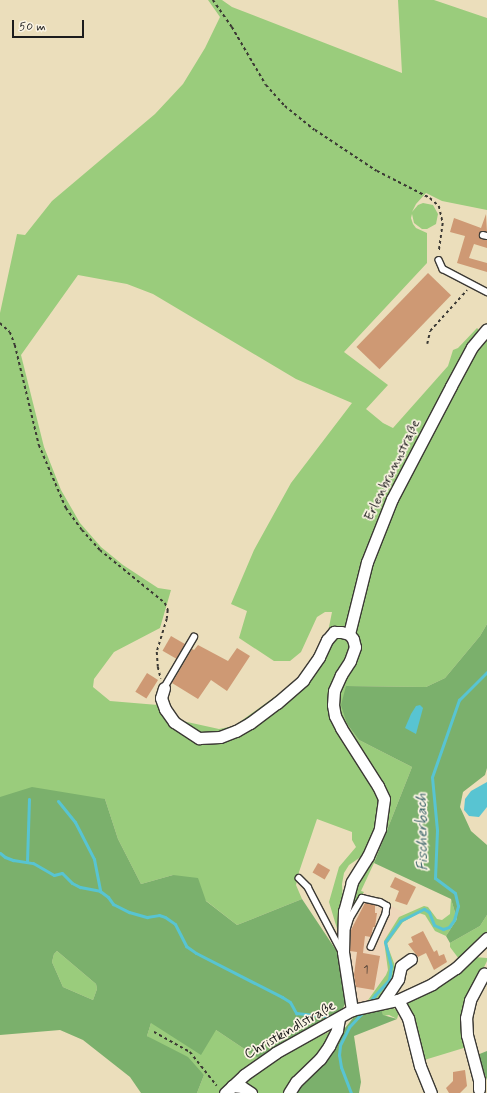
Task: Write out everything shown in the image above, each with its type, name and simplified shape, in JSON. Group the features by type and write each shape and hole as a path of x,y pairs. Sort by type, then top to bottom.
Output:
{"street":[{"name":"Erlenbrunnstraße","path":"349,634 367,562 392,499 472,348 487,329"},
{"path":"164,688 162,698 165,709 174,722 199,738 220,736 236,731 250,722 277,703 303,680 319,657 326,640 334,632 349,634"},
{"name":"Christkindlstraße","path":"226,1089 275,1052 356,1009 343,952 344,911 352,882 368,856 380,829 384,799 378,786 335,716 333,705 334,691 341,675 350,661 354,647 353,638 349,634"},
{"path":"356,1009 398,1000 420,990 456,968 487,938"},
{"path":"380,1004 398,979 401,966 411,959"},
{"path":"481,1088 467,1035 466,1018 470,1000 484,974"},
{"path":"398,1000 408,1018 420,1066 431,1093"},
{"path":"289,1093 296,1082 320,1059 337,1030 339,1019"},
{"path":"226,1089 242,1087 251,1093"}],"lane":[{"path":"438,260 443,269 487,292"},
{"path":"164,688 194,637"},
{"path":"299,878 308,887 343,952"},
{"path":"343,940 350,918 362,898 369,898 387,906 386,914 371,947"}],"path":[{"path":"212,0 232,27 266,85 285,106 327,138 377,171 430,198 439,206 443,223 438,260"},
{"path":"427,344 430,331 472,284"},
{"path":"0,323 10,332 15,345 39,445 66,508 82,530 100,550 165,603 168,610 167,619 157,652 158,667 164,688"},
{"path":"154,1032 190,1052 226,1089"}],"shaded area":[{"path":"364,892 405,913 399,917 384,941 388,970 382,983 368,1000 355,1004 345,940 357,901"}],"green space":[{"path":"208,0 222,0 232,7 402,73 398,0 434,0 487,18 487,210 442,201 426,193 416,204 412,212 418,205 423,203 433,205 438,214 436,224 427,229 422,229 414,223 412,214 411,218 416,228 427,233 427,263 344,352 388,385 366,409 383,423 393,428 448,366 453,350 458,348 477,328 487,338 487,624 480,636 445,678 426,687 346,686 347,724 359,740 412,767 374,863 361,891 364,892 346,922 365,854 349,865 344,873 342,884 343,903 338,932 329,902 339,867 356,847 352,840 352,832 317,819 296,885 302,899 237,925 173,875 141,884 118,839 105,799 0,797 0,313 17,234 25,235 52,201 155,114 183,84 205,48 220,17","holes":["78,275 127,284 153,294 296,379 352,403 291,483 254,550 231,604 247,611 239,638 274,661 290,661 301,652 317,617 325,612 332,612 328,632 313,659 298,680 234,726 219,729 178,720 158,705 110,701 93,687 94,679 114,652 160,628 171,590 158,588 123,565 101,547 80,523 61,490 44,447 21,355"]},
{"path":"487,624 487,768 485,775 463,792 460,807 471,831 487,845 487,915 480,926 450,943 446,936 457,919 451,899 374,863 412,767 359,740 347,724 341,705 346,686 426,687 445,678 480,636"},
{"path":"32,787 105,799 118,839 141,884 173,875 198,878 206,901 237,925 302,899 338,953 347,1000 342,1010 258,1058 216,1030 201,1055 151,1023 147,1036 188,1057 204,1075 197,1093 141,1093 130,1077 83,1040 60,1030 0,1035 0,797","holes":["57,951 96,984 97,989 93,1000 63,987 52,962 54,954"]},
{"path":"451,899 457,919 446,936 435,931 425,915 419,913 403,922 387,944 395,966 394,976 381,998 368,1000 388,970 384,941 399,917 424,906 428,907 437,919 442,920 450,914"},
{"path":"487,915 487,935 459,959 450,947 450,943 480,926"},
{"path":"57,951 96,984 97,989 93,1000 63,987 52,962 54,954"},
{"path":"474,957 487,958 487,961 467,1003 467,1047 421,1061 404,1006 405,1001"},
{"path":"391,1006 399,1012 397,1019 389,1015 383,1016 381,1008"},
{"path":"381,1008 383,1015 397,1019 354,1036 361,1082 359,1093 294,1093 330,1051 353,1018 362,1012"},
{"path":"151,1023 216,1030 258,1058 222,1093 197,1093 204,1075 147,1036"},
{"path":"333,1030 326,1044 285,1093 255,1093 243,1084 245,1079 284,1053"},
{"path":"487,1051 487,1080 477,1055"}],"water":[{"path":"420,705 423,708 416,734 405,728 416,706"},
{"path":"487,782 487,807 479,817 469,816 464,810 465,799 471,791"}],"building":[{"path":"486,214 487,232 481,231 479,236 482,239 487,240 487,248 474,244 469,258 487,263 487,272 457,263 465,236 450,232 454,218 481,228"},
{"path":"428,273 451,295 379,369 356,347"},
{"path":"171,636 185,644 176,659 162,651"},
{"path":"198,645 228,661 237,648 250,656 227,691 211,680 198,699 172,683 192,649 194,650"},
{"path":"147,673 158,680 146,699 135,692"},
{"path":"318,863 330,870 325,880 312,873"},
{"path":"395,877 416,887 407,905 395,901 399,891 390,887"},
{"path":"365,903 375,905 375,913 377,913 375,927 373,927 371,937 365,936 363,953 380,956 374,990 356,987 354,975 357,952 350,951 351,930"},
{"path":"423,931 434,952 437,950 439,956 444,954 447,962 434,970 426,953 418,957 408,944 413,942 411,937"},
{"path":"465,1070 467,1086 460,1093 449,1093 446,1088 453,1081 453,1072"}],"waterway":[{"name":"Fischerbach","path":"369,1003 389,980 391,966 385,942 400,921 424,909 429,912 434,925 443,929 449,927 454,920 458,906 455,893 435,878 437,830 432,777 459,700 487,672"},
{"path":"27,862 29,799"},
{"path":"58,801 75,822 94,859 100,891"},
{"path":"0,853 13,860 33,863 54,875 62,873 72,883 80,887 100,891 108,897 113,904 129,912 147,917 159,915 165,917 175,924 186,946 196,953 282,997 290,1002 296,1013 333,1017"},
{"name":"Fischerbach","path":"351,1093 341,1067 339,1055 340,1045 349,1027 364,1011"}]}
